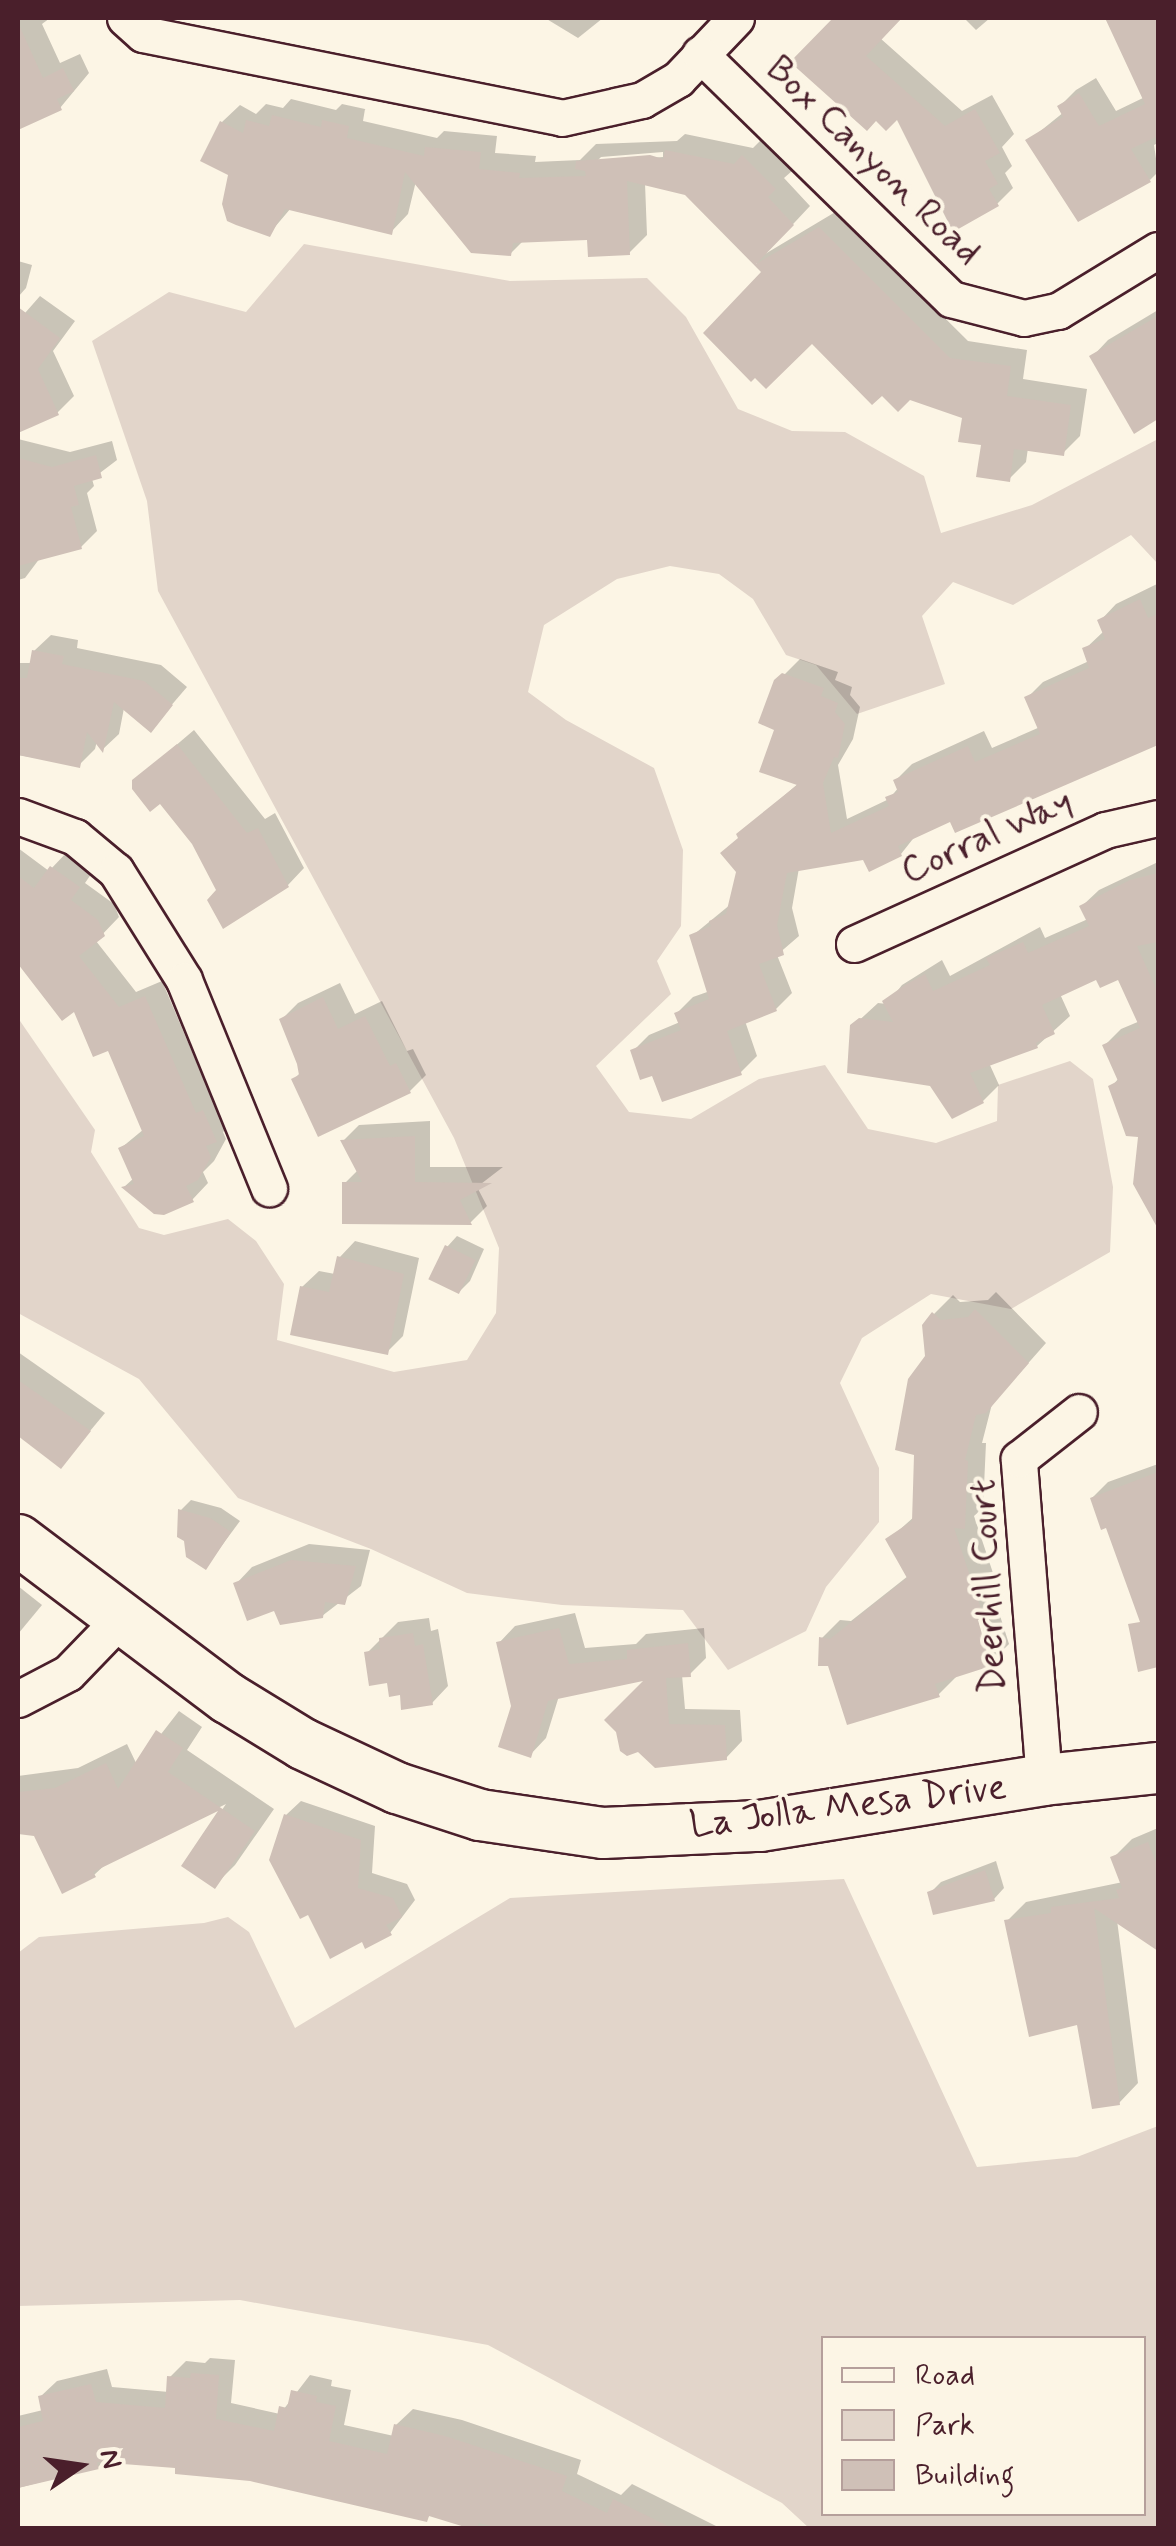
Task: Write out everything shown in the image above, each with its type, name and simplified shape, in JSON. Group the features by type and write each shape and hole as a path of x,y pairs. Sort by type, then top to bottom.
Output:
{"street":[{"path":"125,18 143,34 562,118 642,100 678,79 736,18"},
{"name":"Box Canyon Road","path":"700,54 952,299 1024,318 1058,311 1158,250"},
{"path":"18,816 75,838 116,871 184,980 269,1188"},
{"name":"Corral Way","path":"854,944 1105,830 1158,818"},
{"name":"Deerhill Court","path":"1044,1780 1019,1459 1078,1412"},
{"name":"La Jolla Mesa Drive","path":"18,1540 228,1698 303,1744 398,1788 480,1815 603,1833 760,1826 1044,1780 1158,1768"},
{"path":"18,1699 68,1672 122,1617"}],"green space":[{"path":"304,244 510,281 647,278 686,317 738,409 792,431 845,432 924,476 941,533 1032,505 1158,439 1158,564 1131,535 1013,605 953,582 922,616 945,684 857,714 816,665 786,655 753,599 719,574 670,566 617,579 544,625 528,692 566,720 654,768 683,850 681,926 657,961 671,994 596,1066 629,1112 691,1119 759,1079 825,1065 868,1129 936,1143 997,1121 998,1085 1070,1061 1093,1079 1113,1187 1110,1252 1011,1309 931,1294 862,1338 840,1383 879,1468 879,1522 826,1587 806,1631 728,1670 683,1610 562,1605 467,1593 371,1549 238,1498 139,1379 18,1313 18,1018 95,1130 91,1152 139,1228 164,1235 228,1219 256,1241 284,1284 277,1340 394,1372 467,1360 496,1313 499,1248 454,1138 158,591 147,501 92,341 169,292 246,312"},
{"path":"844,1879 977,2167 1077,2157 1158,2126 1158,2528 809,2528 782,2503 488,2345 240,2300 18,2306 18,1953 39,1937 204,1923 228,1917 249,1932 295,2028 510,1898"}],"building":[{"path":"833,18 902,18 866,56 945,126 975,109 1000,153 985,161 998,184 989,189 999,206 953,232 897,120 886,131 876,121 867,131 790,62"},
{"path":"1105,18 1158,18 1158,136 1131,149 1151,182 1078,222 1025,140 1063,117 1057,106 1079,93 1099,126 1145,104"},
{"path":"18,23 43,78 63,68 74,91 57,99 62,110 18,130"},
{"path":"272,115 321,127 322,120 349,126 347,138 424,156 425,147 481,152 479,169 520,173 519,178 586,176 585,171 575,169 576,161 650,155 663,159 665,150 734,164 742,155 776,189 768,197 794,225 756,264 819,227 950,358 1011,366 1007,396 1071,405 1064,456 1014,449 1010,482 976,477 981,445 958,442 962,418 910,400 898,412 882,396 872,405 812,344 766,389 755,378 751,382 703,333 761,272 685,195 627,181 630,255 588,257 587,240 513,243 511,256 471,253 405,172 392,235 285,209 270,237 236,225 227,221 222,204 228,175 200,161 220,121 243,133 246,120 269,126"},
{"path":"18,307 60,338 38,369 59,415 18,433"},
{"path":"1158,316 1158,419 1134,434 1089,356"},
{"path":"96,455 102,478 74,486 79,505 71,507 82,549 18,566 18,458 52,467"},
{"path":"1140,599 1148,618 1158,614 1158,745 955,833 950,822 898,846 902,856 869,872 863,860 787,873 777,925 784,955 759,964 777,1011 727,1031 742,1075 662,1102 652,1076 640,1080 630,1050 681,1030 674,1013 709,999 689,935 711,926 709,921 726,914 736,872 720,853 738,838 736,834 797,785 759,772 774,730 758,723 774,680 782,673 824,688 821,696 838,703 835,712 845,724 838,758 834,757 823,783 831,833 889,806 885,797 898,792 893,780 968,746 975,762 1040,734 1024,697 1089,668 1082,648 1105,639 1097,620"},
{"path":"32,650 64,656 62,664 144,681 173,705 151,733 114,702 103,753 87,732 80,768 18,755 18,678 27,678"},
{"path":"177,744 247,833 258,828 289,887 223,929 207,900 216,890 192,844 160,804 150,812 132,789 132,780"},
{"path":"50,866 80,887 71,900 98,920 105,936 79,956 119,1007 145,996 196,1113 203,1110 217,1142 206,1146 211,1157 198,1180 186,1186 194,1202 164,1215 154,1214 121,1187 134,1184 118,1148 144,1136 108,1051 93,1057 74,1012 62,1021 18,964 18,876 34,888"},
{"path":"1158,873 1158,942 1137,946 1158,993 1158,1229 1133,1184 1138,1137 1126,1136 1108,1086 1118,1081 1102,1045 1140,1028 1118,980 1100,988 1096,980 1042,1005 1055,1034 1036,1043 1038,1048 970,1073 984,1103 952,1119 930,1086 847,1073 850,1025 859,1018 893,1022 882,1001 905,985 925,974 933,991 990,965 986,958 1023,942 1028,953 1089,926 1079,906 1130,880"},
{"path":"323,997 338,1029 365,1016 390,1066 396,1063 411,1093 318,1137 291,1079 299,1075 297,1064 279,1019"},
{"path":"415,1136 415,1182 492,1183 460,1200 472,1225 342,1224 342,1182 362,1182 340,1140"},
{"path":"445,1245 476,1260 459,1294 428,1279"},
{"path":"337,1256 404,1274 388,1355 290,1335 300,1286 329,1292"},
{"path":"975,1309 1029,1363 986,1413 976,1415 965,1460 965,1529 954,1528 984,1618 978,1620 991,1666 935,1684 940,1697 847,1725 828,1666 818,1666 819,1637 830,1639 907,1578 885,1539 912,1521 914,1455 895,1450 908,1379 925,1356 922,1325 932,1312 941,1320 968,1317"},
{"path":"18,1380 91,1431 61,1469 18,1436"},
{"path":"1158,1472 1158,1667 1138,1672 1128,1624 1140,1622 1106,1528 1101,1530 1090,1498"},
{"path":"178,1509 210,1518 231,1532 206,1570 186,1557 184,1541 177,1537"},
{"path":"291,1560 356,1566 345,1605 325,1602 323,1618 280,1625 274,1611 247,1621 233,1583"},
{"path":"559,1628 569,1664 627,1659 627,1650 688,1643 691,1677 666,1678 669,1724 725,1725 727,1760 655,1768 638,1752 627,1756 620,1751 616,1732 604,1720 643,1681 548,1701 531,1758 498,1747 511,1706 496,1642"},
{"path":"413,1633 415,1646 423,1644 433,1705 401,1710 400,1695 389,1697 387,1683 369,1686 364,1652 380,1649 379,1638"},
{"path":"156,1730 183,1748 168,1772 255,1831 215,1889 181,1866 218,1811 93,1872 96,1877 62,1894 34,1836 18,1834 18,1792 55,1788 106,1763 118,1789"},
{"path":"284,1814 361,1840 358,1888 393,1898 402,1917 386,1925 392,1935 365,1949 362,1942 330,1959 308,1915 300,1919 269,1860"},
{"path":"1148,1842 1158,1868 1158,1951 1094,1908 1120,2105 1092,2109 1077,2025 1029,2037 1004,1920 1051,1913 1051,1907 1119,1898 1116,1890 1122,1888 1110,1857"},
{"path":"985,1870 995,1901 933,1915 927,1892"},
{"path":"191,2373 219,2375 216,2419 274,2431 279,2406 287,2408 291,2390 317,2396 316,2402 336,2406 329,2441 387,2454 394,2424 445,2436 567,2476 562,2491 607,2513 613,2499 672,2528 498,2528 479,2523 477,2528 468,2528 429,2516 427,2522 250,2481 175,2474 175,2468 97,2462 99,2469 18,2488 18,2427 43,2421 38,2396 91,2384 96,2402 165,2408 167,2376 190,2378"}]}
